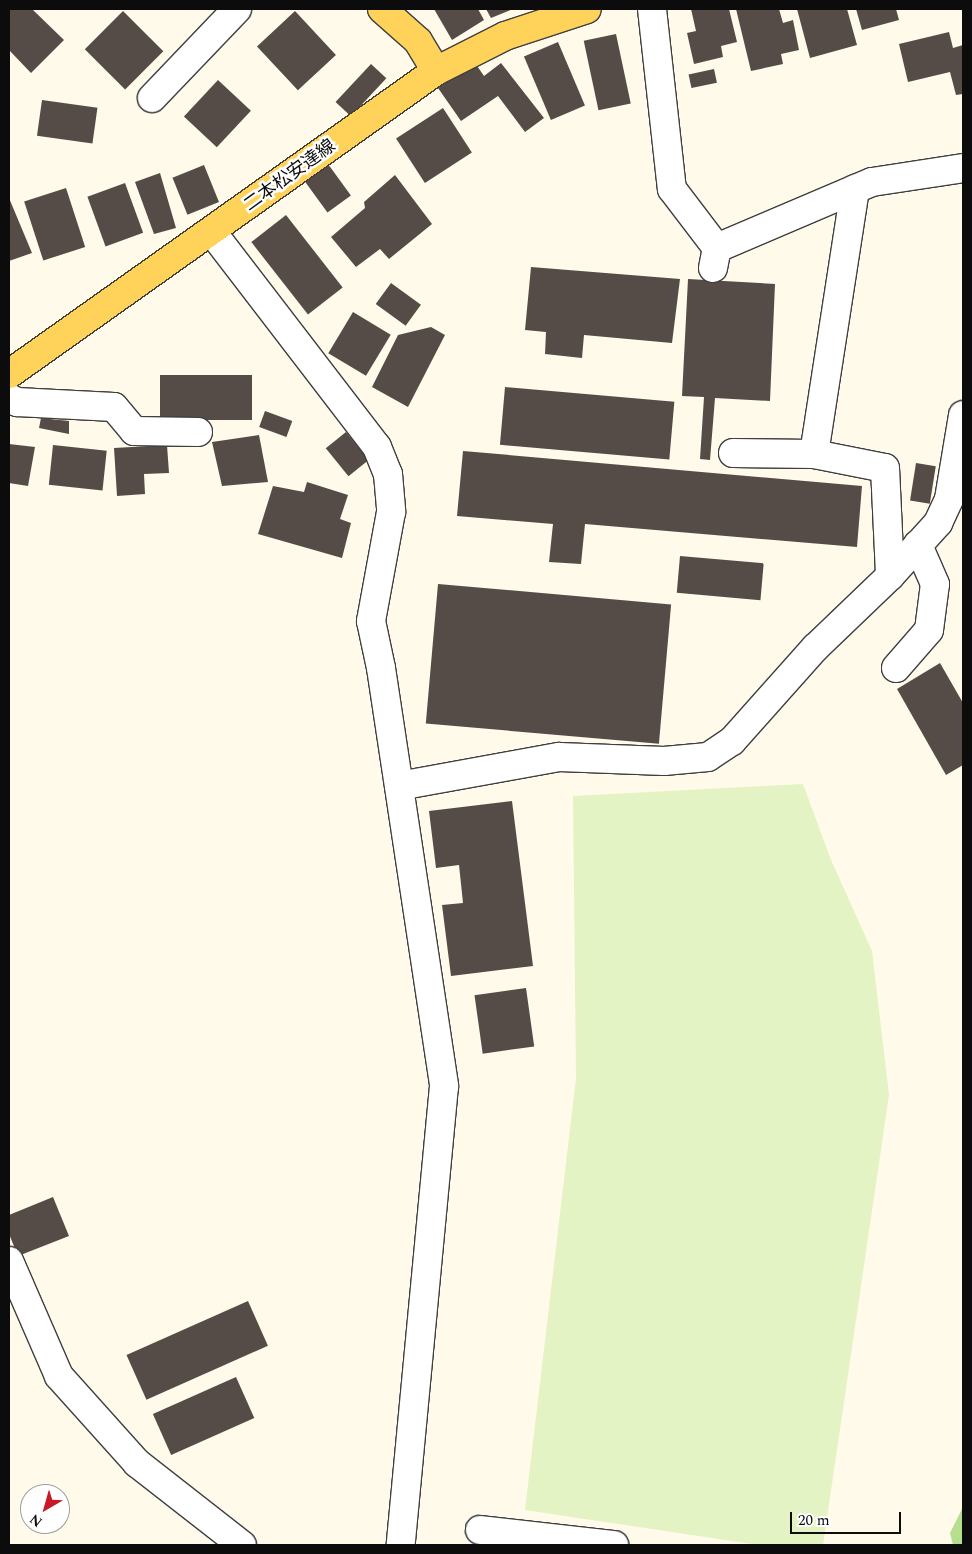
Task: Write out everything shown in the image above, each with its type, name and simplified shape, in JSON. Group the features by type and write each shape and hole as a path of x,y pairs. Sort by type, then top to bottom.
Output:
{"main road":[{"path":"382,9 418,41 436,72"},
{"name":"二本松安達線","path":"9,374 436,72 505,36 587,9"}],"street":[{"path":"152,98 237,9"},
{"path":"652,9 672,189 715,258 872,182 963,168"},
{"path":"814,454 855,189"},
{"path":"212,232 377,447 388,474 391,512 371,621 399,786 444,1086 401,1545"},
{"path":"9,398 16,402 114,407 134,431 198,432"},
{"path":"399,786 559,757 664,761 708,757 732,741 816,648 890,576 938,523 949,500 963,414"},
{"path":"733,453 814,454 885,468 890,576"},
{"path":"896,668 929,630 935,584 918,545"},
{"path":"9,1261 60,1376 137,1463 242,1545"},
{"path":"480,1530 614,1545"}],"green space":[{"path":"803,784 831,860 872,951 889,1095 823,1545 759,1545 525,1510 576,1078 573,796"},
{"path":"963,1507 963,1545 953,1545 950,1533"}],"building":[{"path":"9,9 32,9 64,40 31,73 9,50"},
{"path":"434,9 478,9 484,20 452,40"},
{"path":"486,9 513,9 491,18"},
{"path":"691,9 729,9 737,42 721,46 723,57 694,64 687,33 696,31"},
{"path":"736,9 779,9 783,23 793,20 799,50 781,54 783,64 751,71"},
{"path":"797,9 847,9 857,45 810,58"},
{"path":"856,9 896,9 899,20 862,30"},
{"path":"123,11 163,51 125,89 85,49"},
{"path":"295,11 336,55 298,90 257,46"},
{"path":"949,32 953,48 963,45 963,94 956,95 950,72 908,82 899,44"},
{"path":"616,34 631,103 598,110 584,41"},
{"path":"558,42 585,106 551,120 524,56"},
{"path":"475,63 484,76 501,63 544,118 525,132 498,96 461,121 438,88"},
{"path":"371,64 386,78 351,116 336,102"},
{"path":"714,69 717,83 691,88 689,74"},
{"path":"218,80 251,111 217,147 184,117"},
{"path":"42,100 97,108 92,143 37,136"},
{"path":"443,108 472,152 425,183 396,138"},
{"path":"328,164 351,196 327,213 305,181"},
{"path":"204,165 219,202 187,215 172,178"},
{"path":"160,173 176,228 154,234 135,182"},
{"path":"395,175 432,224 389,259 380,249 356,267 331,237 365,208 364,202"},
{"path":"125,183 143,233 106,246 87,197"},
{"path":"66,188 85,247 43,261 24,202"},
{"path":"9,198 32,253 9,261"},
{"path":"286,215 343,287 308,315 251,242"},
{"path":"531,267 680,279 672,343 584,335 582,358 545,354 546,332 525,330"},
{"path":"688,279 775,284 770,401 715,398 710,460 700,459 704,397 682,396"},
{"path":"391,283 421,305 406,326 376,304"},
{"path":"353,312 391,335 366,376 328,353"},
{"path":"431,327 445,335 408,407 372,387 398,335"},
{"path":"160,375 252,375 252,420 160,420"},
{"path":"505,387 674,402 669,460 500,445"},
{"path":"265,411 292,421 286,437 259,427"},
{"path":"41,418 69,421 69,434 39,428"},
{"path":"346,432 369,460 348,476 326,448"},
{"path":"259,435 268,482 222,486 212,442"},
{"path":"9,444 35,447 28,486 9,483"},
{"path":"53,445 107,451 103,490 49,485"},
{"path":"167,445 169,473 144,474 145,494 117,496 114,448"},
{"path":"463,451 862,486 857,547 585,524 581,564 549,562 553,524 457,516"},
{"path":"916,463 936,466 930,504 910,501"},
{"path":"307,482 348,495 340,519 351,523 342,558 258,534 273,486 304,492"},
{"path":"680,556 764,563 760,600 677,593"},
{"path":"438,584 671,604 659,744 426,723"},
{"path":"940,663 963,703 963,765 946,775 897,689"},
{"path":"512,801 533,966 451,976 442,905 463,903 459,865 436,868 429,811"},
{"path":"526,988 534,1046 483,1054 475,995"},
{"path":"53,1197 69,1236 18,1256 9,1234 9,1215"},
{"path":"248,1301 268,1346 146,1400 126,1355"},
{"path":"236,1377 254,1418 171,1455 153,1414"}]}
